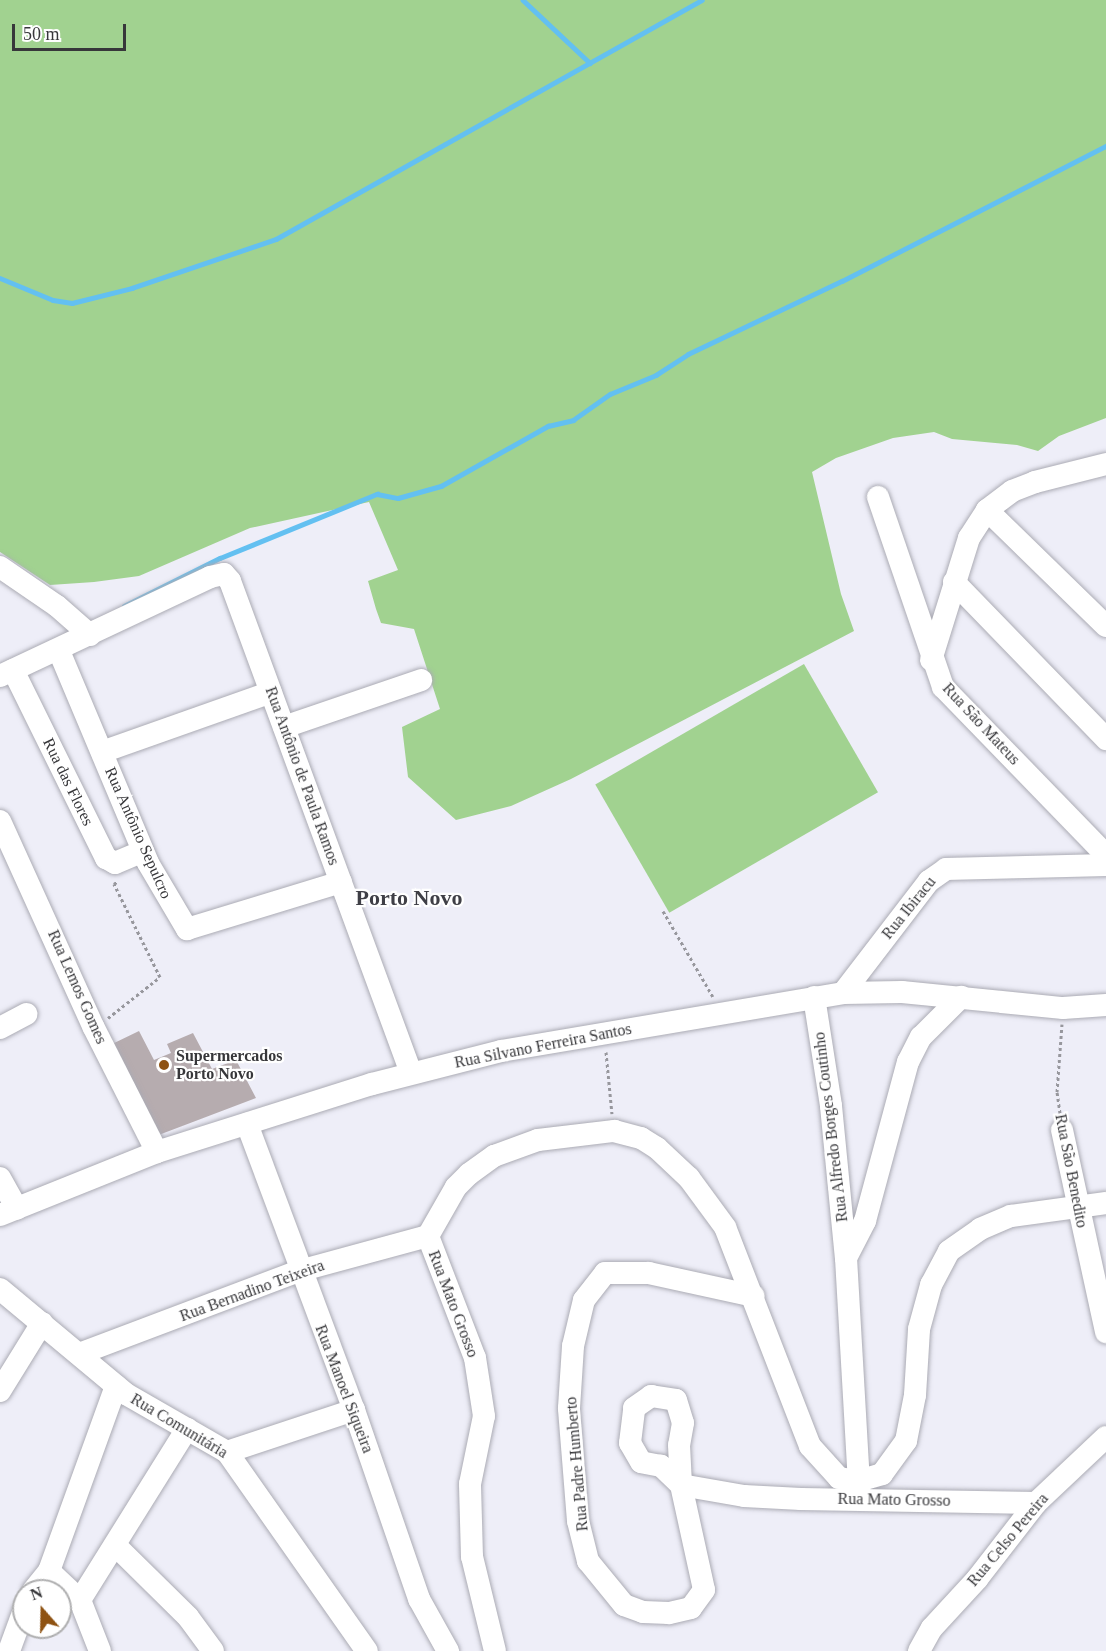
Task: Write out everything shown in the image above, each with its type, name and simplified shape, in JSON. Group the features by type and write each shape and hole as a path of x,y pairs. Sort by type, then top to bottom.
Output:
{"street":[{"path":"931,660 954,582 974,526 987,510 1012,491 1035,482 1106,464"},
{"name":"Rua São Mateus","path":"878,497 931,660 943,687 1106,855"},
{"path":"987,510 1106,626"},
{"path":"0,567 64,611 90,636 7,673"},
{"name":"Rua Antônio de Paula Ramos","path":"90,636 210,577 224,574 230,581 411,1073"},
{"path":"954,582 1106,739"},
{"name":"Rua Antônio Sepulcro","path":"59,651 142,851 180,923 187,929 341,882"},
{"name":"Rua das Flores","path":"7,673 106,858 115,863 142,851"},
{"path":"284,727 421,680"},
{"path":"102,752 271,692"},
{"name":"Rua Lemos Gomes","path":"0,821 94,1028 157,1152"},
{"name":"Rua Ibiracu","path":"843,993 929,881 946,868 1106,865"},
{"name":"Rua Silvano Ferreira Santos","path":"9,1212 157,1152 411,1073 501,1052 843,993 961,997 1063,1008 1106,1005"},
{"name":"Rua Alfredo Borges Coutinho","path":"814,997 831,1107 846,1258 859,1491"},
{"name":"Rua Alfredo Borges Coutinho","path":"846,1258 865,1221 908,1062 921,1037 961,997"},
{"path":"0,1028 26,1014"},
{"name":"Rua Manoel Siqueira","path":"247,1124 299,1271 354,1410 418,1599 448,1651"},
{"name":"Rua São Benedito","path":"1062,1130 1077,1208 1106,1332"},
{"name":"Rua Mato Grosso","path":"495,1651 472,1557 470,1484 484,1416 475,1358 428,1236 456,1187 494,1156 538,1140 614,1131 642,1138 689,1178 725,1227 754,1296 810,1446 839,1478 859,1491"},
{"path":"0,1178 9,1212"},
{"path":"859,1491 882,1474 906,1441 915,1395 920,1329 932,1285 949,1251 980,1228 1011,1216 1106,1203"},
{"name":"Rua Bernadino Teixeira","path":"79,1354 299,1271 428,1236"},
{"name":"Rua Padre Humberto","path":"681,1485 704,1590 691,1608 669,1613 643,1612 624,1605 588,1561 578,1521 569,1408 573,1346 584,1300 605,1273 649,1273 754,1296"},
{"name":"Rua Comunitária","path":"0,1289 117,1386 227,1452 367,1651"},
{"path":"0,1391 42,1323"},
{"path":"43,1579 49,1571 117,1386"},
{"path":"227,1452 354,1410"},
{"path":"80,1600 116,1546 187,1429"},
{"name":"Rua Celso Pereira","path":"919,1651 932,1628 977,1579 1036,1503 1106,1437"},
{"name":"Rua Mato Grosso","path":"681,1485 744,1496 859,1491 1036,1503"},
{"path":"116,1546 188,1617 213,1651"},
{"path":"49,1571 80,1600 100,1651"}],"path":[{"path":"94,1028 160,977 114,884 122,879"},
{"path":"663,911 723,1015"},
{"name":"Rua São Benedito","path":"1062,1130 1057,1092 1063,1008"},
{"path":"604,1034 614,1131"}],"green space":[{"path":"0,0 1106,0 1106,418 1059,436 1038,451 1017,445 952,439 934,432 893,438 836,458 812,472 841,594 854,631 571,779 511,806 456,820 408,777 402,727 440,709 414,629 381,623 376,609 368,581 398,570 369,502 250,528 139,576 50,585 0,552"},
{"path":"804,664 878,792 669,913 595,784"}],"building":[{"path":"139,1031 154,1060 171,1053 167,1044 193,1033 212,1069 236,1060 256,1098 156,1136 108,1046"}],"waterway":[{"path":"523,0 590,63"},
{"path":"0,278 53,300 72,303 132,288 276,239 702,0"},
{"path":"124,606 220,558 377,494 398,498 441,486 548,426 573,420 610,394 656,375 688,354 842,281 1106,146"}],"place":[{"name":"Supermercados Porto Novo","path":"164,1065"}],"district":[{"name":"Porto Novo","path":"409,898"}]}
